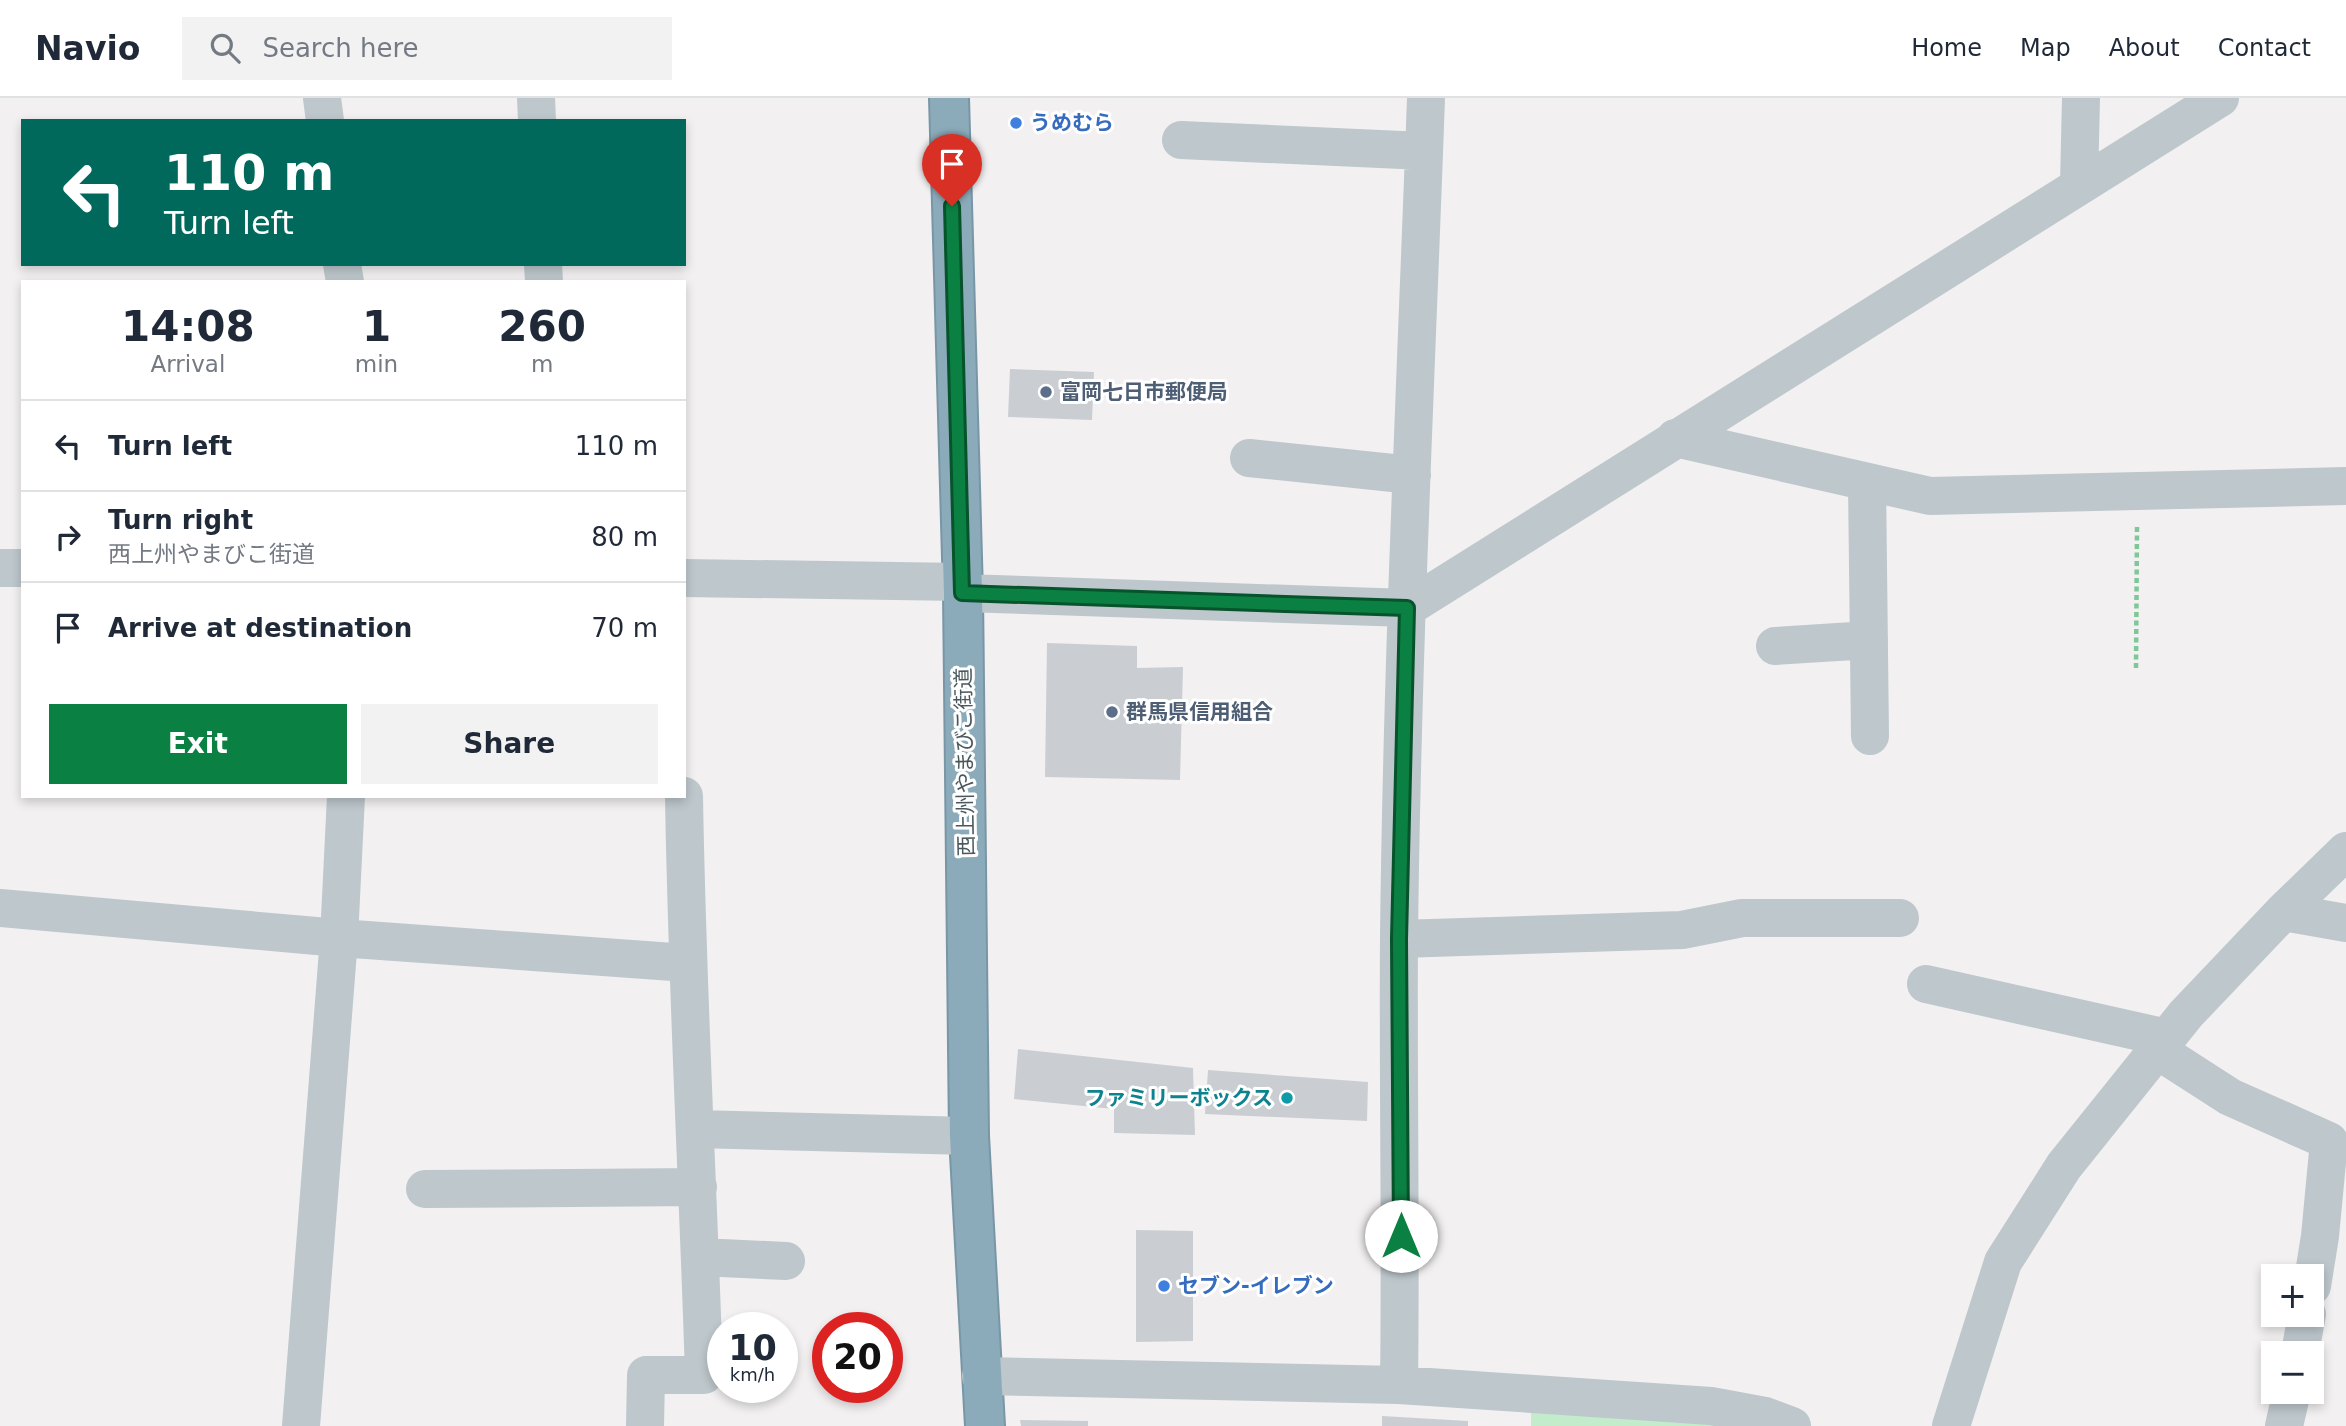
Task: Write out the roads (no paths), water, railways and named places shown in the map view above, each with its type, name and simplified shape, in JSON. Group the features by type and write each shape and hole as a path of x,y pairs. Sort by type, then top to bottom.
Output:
{"highway":[{"name":"西上州やまびこ街道","path":"949,98 962,588 970,1136 985,1426"}],"street":[{"path":"322,98 325,119"},
{"path":"536,98 537,119"},
{"path":"1399,1385 1399,939 1407,608 1426,98"},
{"path":"2079,185 2081,98"},
{"path":"686,578 1407,608 2220,98"},
{"path":"1181,140 1424,151"},
{"path":"1675,438 1930,496 2346,486"},
{"path":"1250,458 1412,475"},
{"path":"1867,482 1871,736"},
{"path":"0,568 21,568"},
{"path":"1776,646 1869,640"},
{"path":"301,1426 339,938 346,798"},
{"path":"645,1426 646,1375 704,1375 696,1129 687,963 684,798"},
{"path":"1951,1426 2003,1262 2064,1166 2186,1014 2283,912 2346,851"},
{"path":"0,908 339,938 687,963"},
{"path":"2283,912 2346,923"},
{"path":"1399,939 1682,930 1742,919 1900,919"},
{"path":"1927,984 2162,1044 2230,1097 2329,1141 2316,1264"},
{"path":"696,1129 970,1136"},
{"path":"425,1189 698,1186"},
{"path":"700,1257 786,1261"},
{"path":"981,1376 1399,1385 1711,1406 1765,1416 1792,1426"},
{"path":"2284,1426 2289,1404"}],"place":[{"name":"うめむら","path":"1016,123"},
{"name":"富岡七日市郵便局","path":"1046,392"},
{"name":"群馬県信用組合","path":"1112,712"},
{"name":"ファミリーボックス","path":"1287,1098"},
{"name":"セブン-イレブン","path":"1164,1286"}]}
